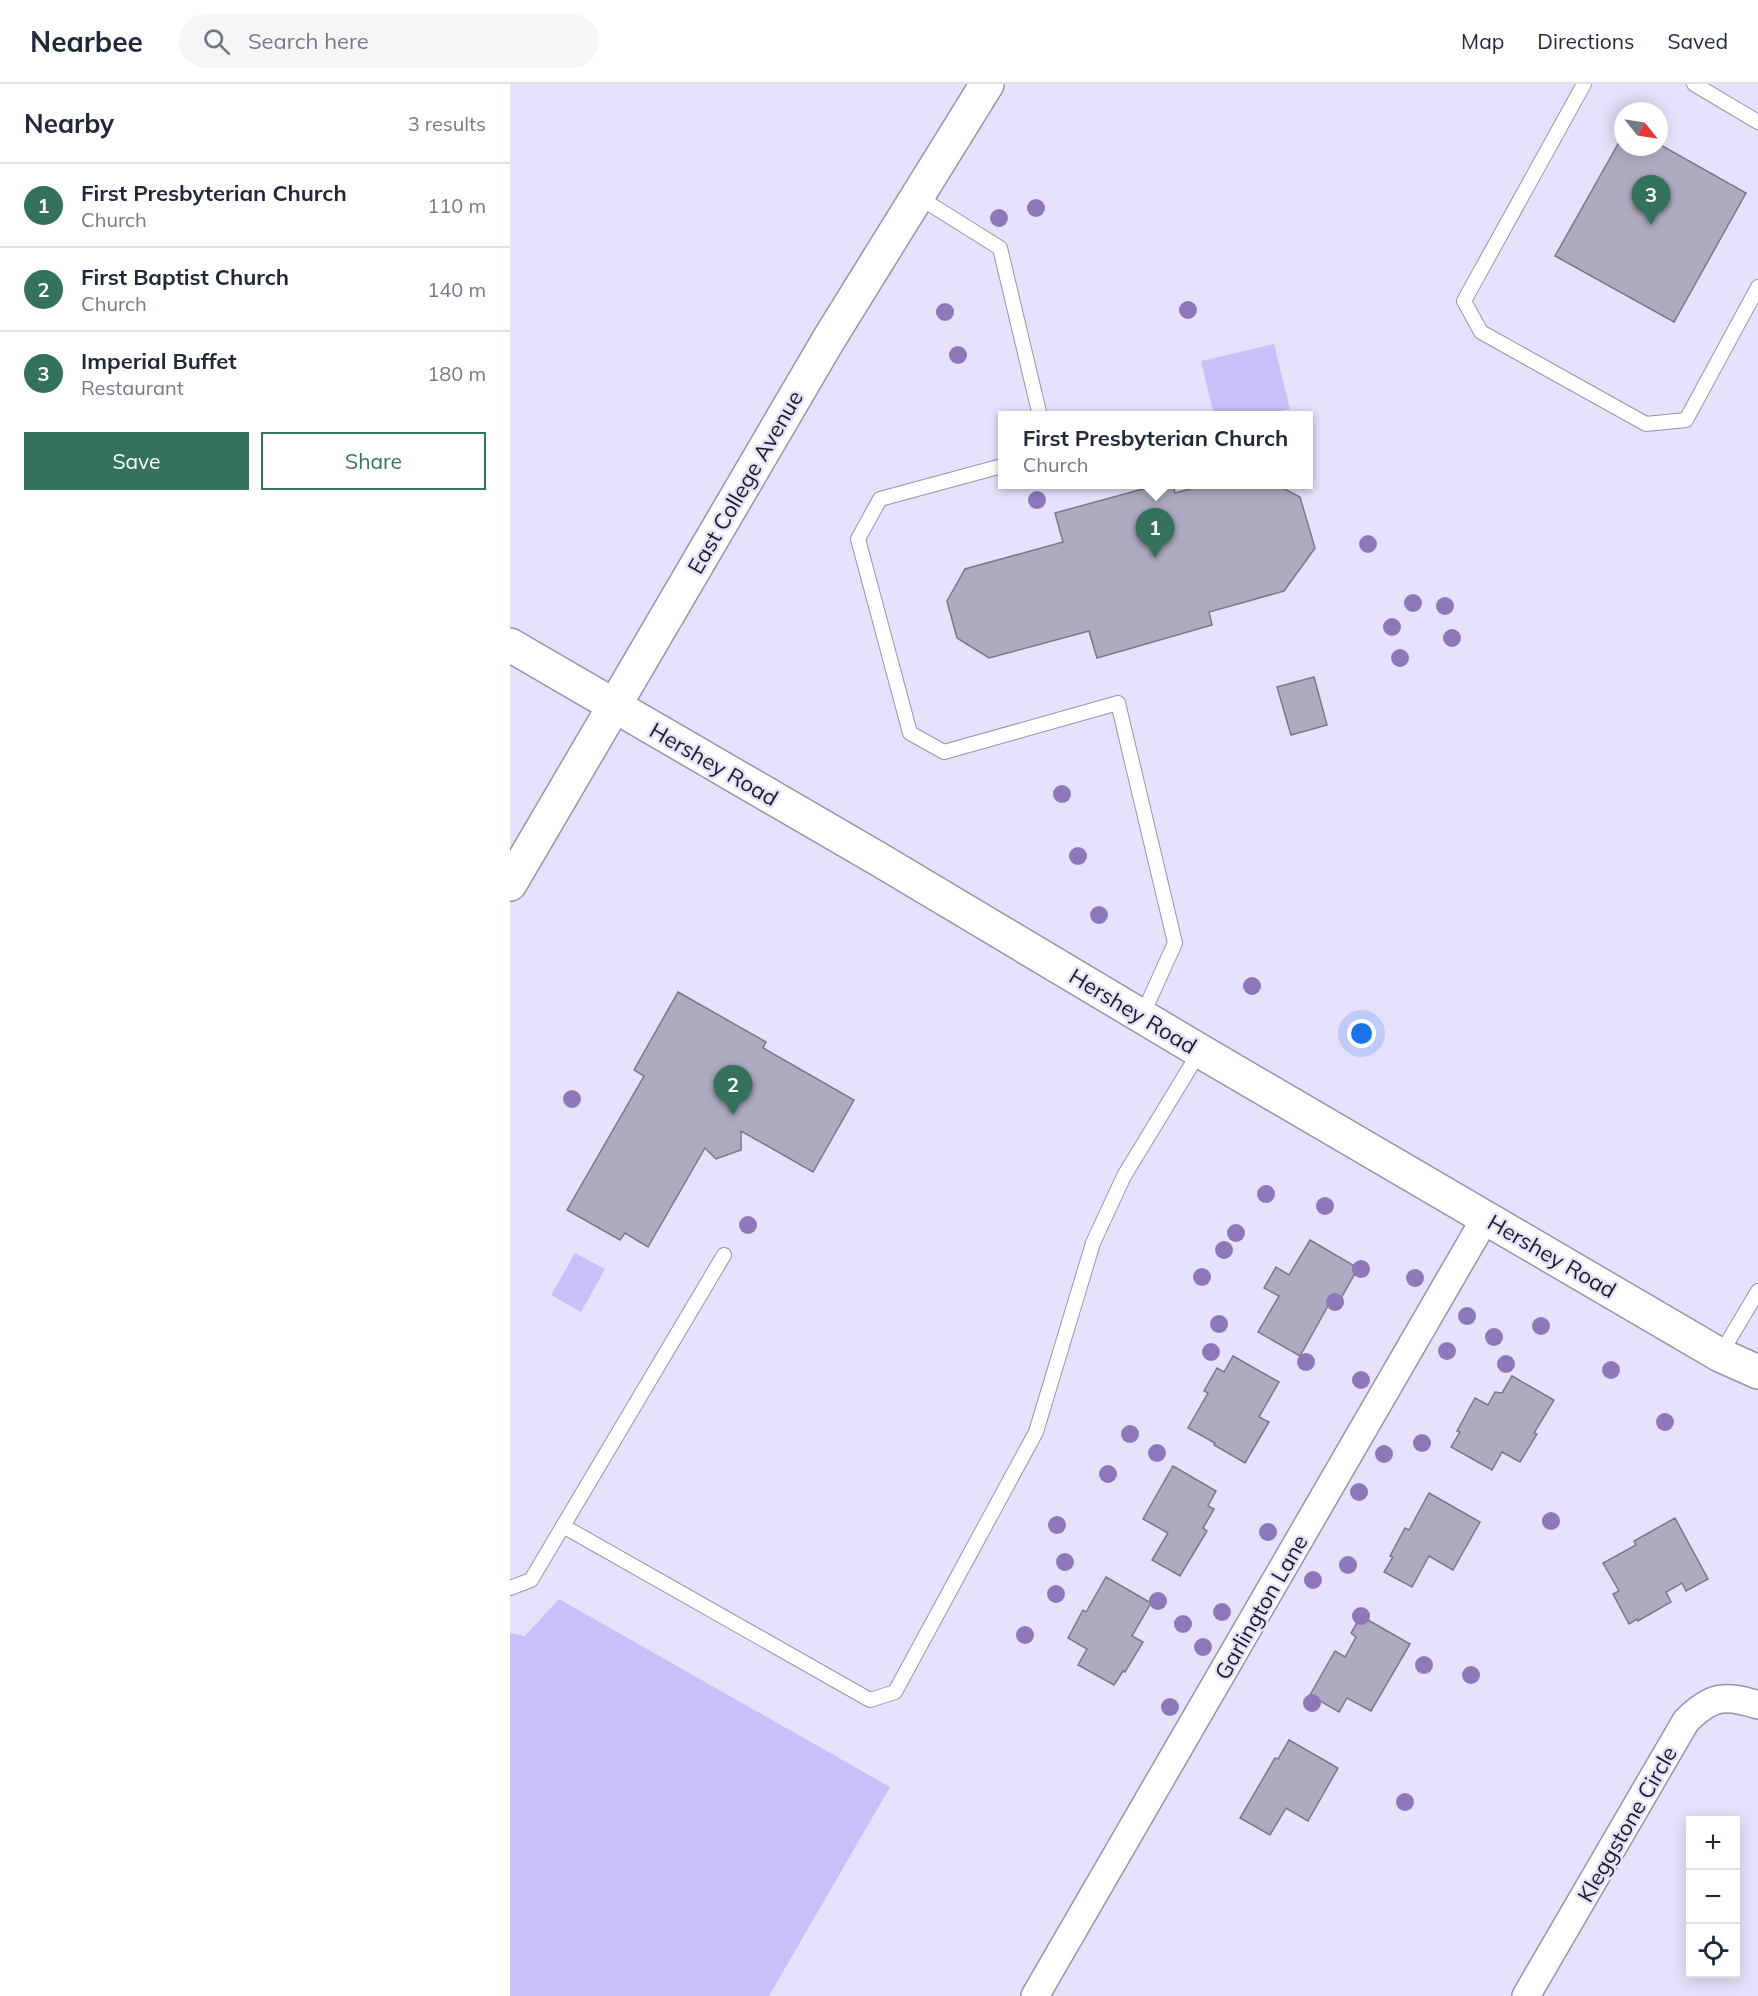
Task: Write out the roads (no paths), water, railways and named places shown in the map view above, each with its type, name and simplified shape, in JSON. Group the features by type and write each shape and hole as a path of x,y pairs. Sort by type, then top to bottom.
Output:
{"main road":[{"name":"East College Avenue","path":"510,884 829,339 987,84"},
{"name":"Hershey Road","path":"510,645 870,854 1200,1051 1720,1355 1758,1372"}],"street":[{"name":"Garlington Lane","path":"1035,1996 1486,1217"},
{"name":"Kleggstone Circle","path":"1526,1996 1686,1721 1701,1706 1717,1699 1739,1699 1758,1705"}],"lane":[{"path":"1584,84 1464,301 1481,332 1646,424 1686,420 1758,287"},
{"path":"1694,84 1758,122"},
{"path":"917,196 1000,248 1040,411"},
{"path":"998,467 880,499 858,539 910,733 944,752 1118,703 1175,942 1142,1016"},
{"path":"563,1526 870,1700 895,1692 1036,1432 1092,1243 1124,1176 1200,1051"},
{"path":"510,1588 531,1580 724,1256"},
{"path":"1720,1355 1758,1291"}],"place":[{"name":"Imperial Buffet","path":"1651,225"},
{"name":"First Presbyterian Church","path":"1155,558"},
{"name":"First Baptist Church","path":"733,1115"}]}
